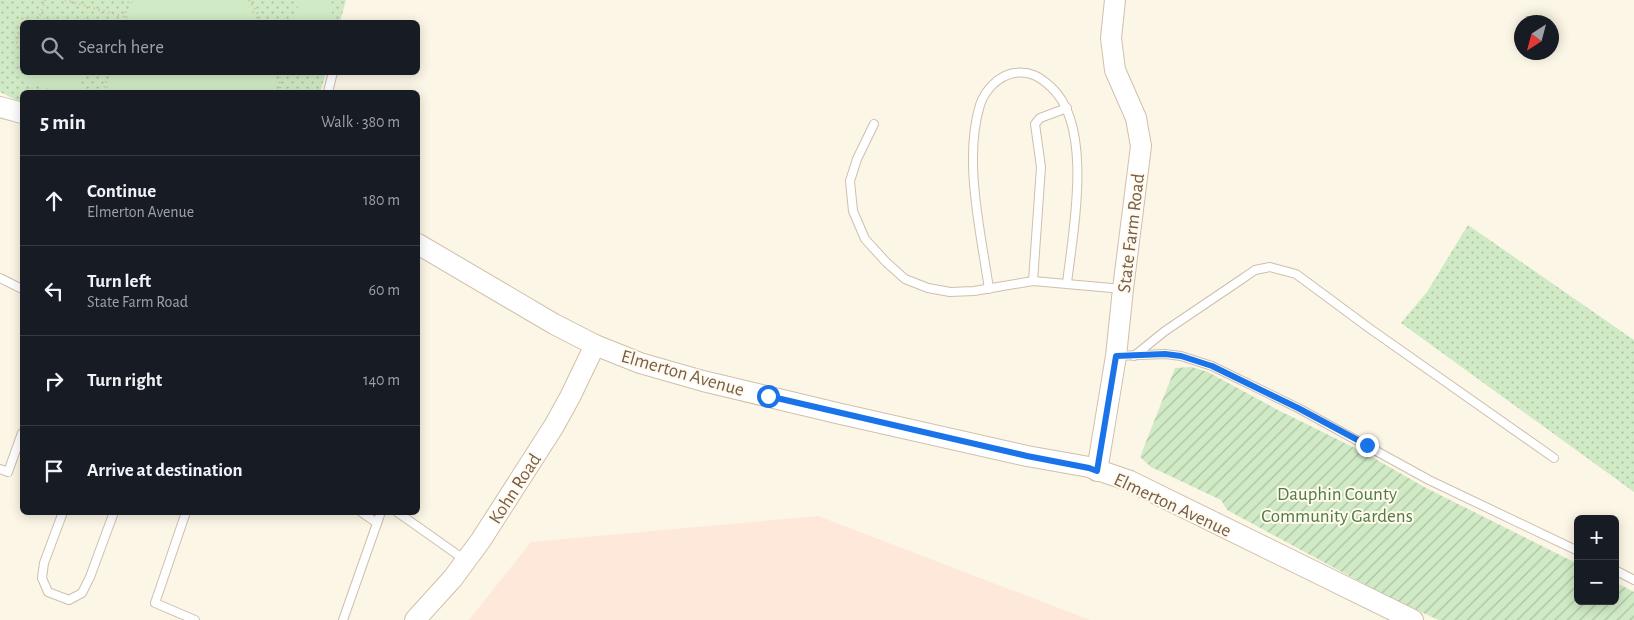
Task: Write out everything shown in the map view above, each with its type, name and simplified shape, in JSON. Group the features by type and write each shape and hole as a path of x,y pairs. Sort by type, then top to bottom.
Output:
{"main road":[{"name":"State Farm Road","path":"1097,471 1125,356 1123,289 1141,146 1136,118 1115,70 1111,38 1115,0"},
{"path":"0,108 20,113"},
{"name":"Elmerton Avenue","path":"420,245 554,324 595,345 640,362 704,381 962,442 1089,468 1130,481 1413,620"},
{"name":"Kohn Road","path":"415,620 466,561 554,426 595,345"}],"lane":[{"path":"989,289 973,176 975,128 980,106 986,92 994,83 1011,74 1028,72 1044,80 1059,94 1067,108 1076,139 1078,179 1067,284"},
{"path":"329,90 333,75"},
{"path":"1033,281 1041,167 1035,124 1040,118 1067,108"},
{"path":"874,124 856,159 850,182 853,211 865,239 905,279 928,288 950,292 974,291 1033,281 1123,289"},
{"path":"1125,356 1255,270 1270,267 1296,274 1369,328 1554,458"},
{"path":"0,278 20,289"},
{"path":"1125,356 1165,354 1181,356 1212,366 1298,408 1429,480 1574,549"},
{"path":"0,469 8,472 20,439"},
{"path":"62,515 44,563 42,578 48,592 69,600 82,593 90,577 113,515"},
{"path":"185,515 155,603 196,620"},
{"path":"365,515 377,523"},
{"path":"343,620 380,515"},
{"path":"401,515 466,561"},
{"path":"1619,572 1634,580"}],"path":[{"path":"40,15 45,0"},
{"path":"66,0 125,17"},
{"path":"124,20 129,0"},
{"path":"249,0 263,20"},
{"path":"22,20 23,16"},
{"path":"20,27 16,42 20,43"},
{"path":"104,90 108,75"},
{"path":"279,75 280,90"}],"shaded area":[{"path":"818,516 1090,620 469,620 531,542"}],"green space":[{"path":"0,0 346,0 341,20 20,20 20,75 325,75 321,90 20,90 20,102 0,92"},
{"path":"133,0 244,0 258,20 127,20"},
{"path":"300,0 321,0 335,4 330,20 294,20"},
{"path":"22,75 83,75 79,90 54,90 21,81"},
{"path":"111,75 275,75 277,90 107,90"},
{"path":"1468,225 1634,340 1634,492 1401,323 1427,292"},
{"name":"Dauphin County Community Gardens","path":"1192,367 1208,372 1276,409 1363,452 1426,488 1574,562 1574,605 1619,605 1619,584 1634,592 1634,620 1439,620 1394,600 1227,510 1221,500 1151,467 1140,457 1175,368"}],"route":[{"path":"768,396 1097,471 1116,356 1165,354 1194,359 1212,366 1298,408 1367,445"}]}
